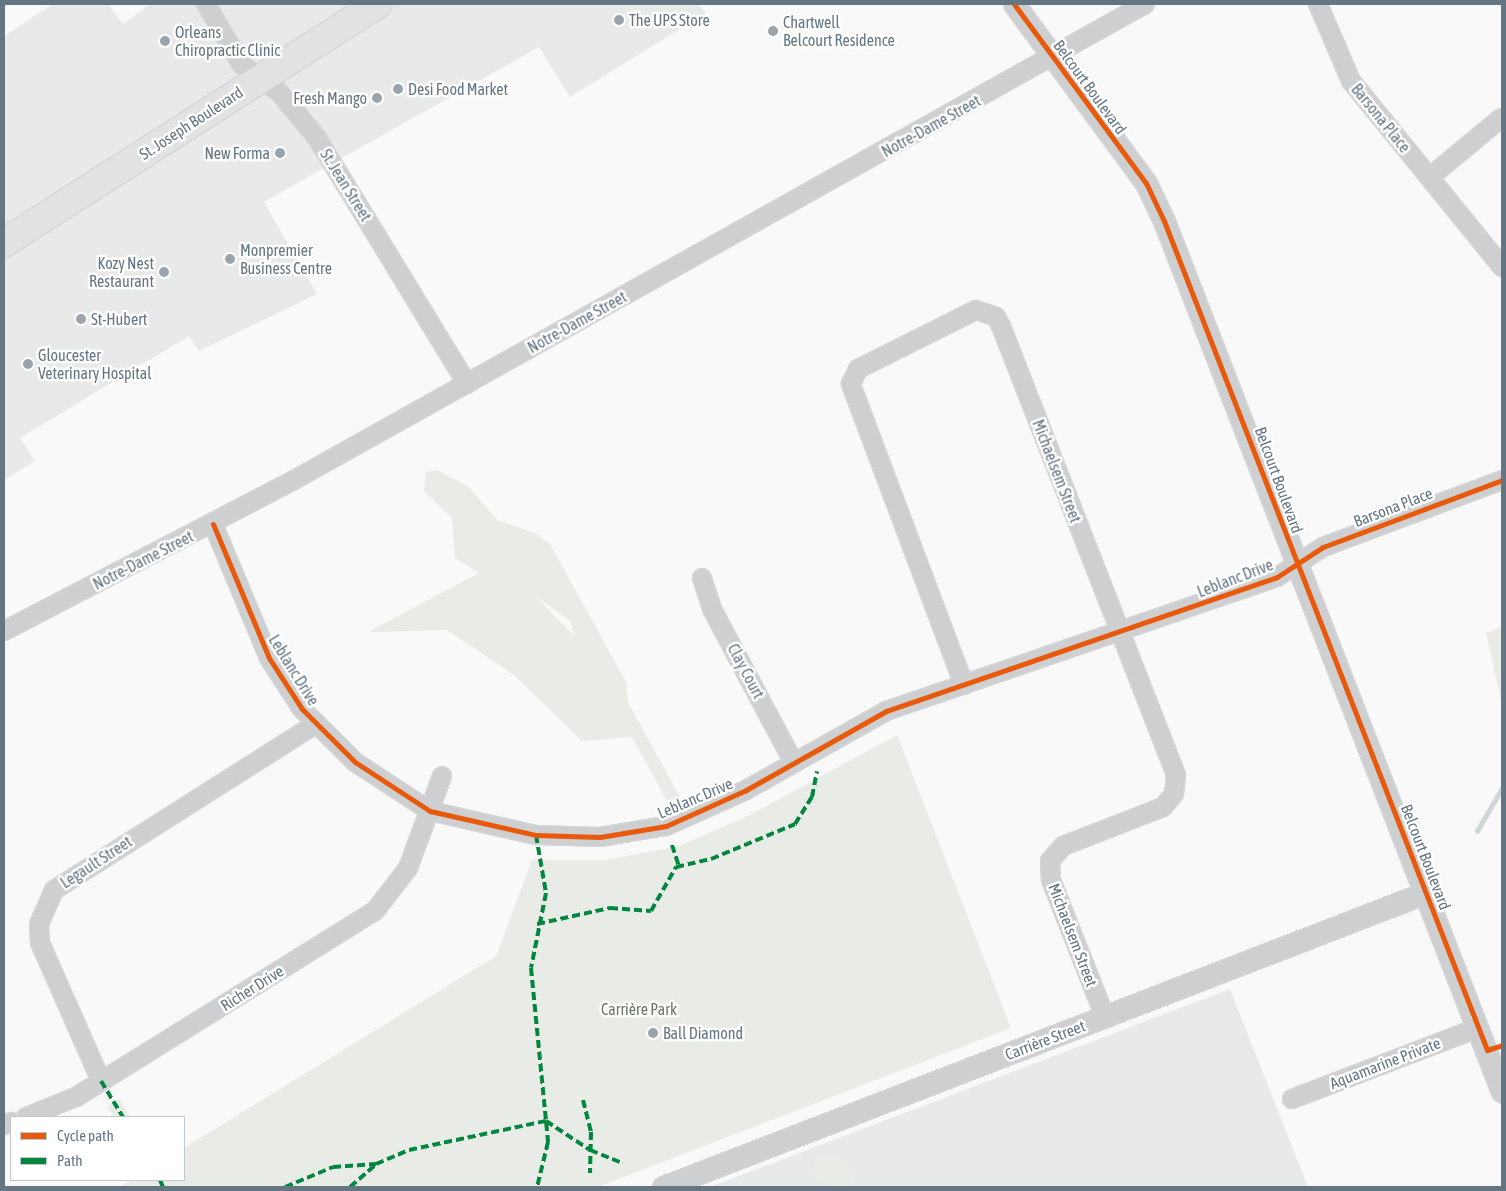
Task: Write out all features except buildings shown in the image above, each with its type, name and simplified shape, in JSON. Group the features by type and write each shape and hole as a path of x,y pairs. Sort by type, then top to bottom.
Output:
{"main road":[{"name":"St. Joseph Boulevard","path":"4,243 378,4"}],"street":[{"name":"St. Jean Street","path":"206,4 241,64 261,78 318,138 467,384"},
{"name":"Belcourt Boulevard","path":"1014,4 1051,58 1146,183 1235,394 1297,563 1427,892 1478,1028 1495,1048 1502,1092"},
{"name":"Notre-Dame Street","path":"4,631 213,524 1145,4"},
{"name":"Barsona Place","path":"1318,4 1351,81 1502,267"},
{"path":"1430,178 1501,118"},
{"name":"Michaelsem Street","path":"964,685 851,384 858,369 967,312 986,311 1001,326 1176,775 1174,794 1163,807 1063,846 1054,853 1049,870 1105,1017"},
{"name":"Barsona Place","path":"1297,563 1323,547 1502,480"},
{"name":"Leblanc Drive","path":"213,524 269,658 316,724 355,762 430,811 536,835 634,834 696,814 794,763 886,711 1120,633 1277,577 1297,563"},
{"name":"Clay Court","path":"702,578 712,609 794,763"},
{"name":"Legault Street","path":"101,1082 40,943 39,924 54,890 316,724"},
{"path":"430,811 442,776"},
{"name":"Richer Drive","path":"29,1116 64,1103 101,1082 375,911 408,868 430,811"},
{"name":"Carrière Street","path":"663,1187 1427,892"},
{"name":"Aquamarine Private","path":"1292,1098 1478,1028"}],"shaded area":[{"path":"53,4 108,4 123,24 150,4 698,4 706,13 570,97 539,47 264,202 317,294 199,351 189,336 20,438 35,461 4,480 4,36"},
{"path":"1230,989 1308,1187 710,1187"}],"green space":[{"path":"437,470 469,487 497,520 535,533 550,544 626,682 628,702 680,797 667,801 632,737 582,741 515,676 447,630 368,632 479,573 455,558 452,518 424,491 426,472","holes":["537,597 570,621 575,636"]},
{"path":"1502,626 1502,704 1486,633"},
{"name":"Carrière Park","path":"897,735 1011,1028 598,1187 120,1187 130,1181 185,1181 185,1147 496,956 532,860 606,860 679,846 748,816"},
{"path":"119,1099 129,1116 113,1116 107,1106"},
{"path":"815,1156 841,1157 854,1176 855,1187 830,1187 811,1177"}],"waterway":[{"path":"1477,831 1502,788"}],"marked path":[{"path":"537,924 610,908 651,911 676,867 711,859 795,824 812,797 817,771"},
{"path":"536,835 546,893 531,968 548,1142 537,1187"},
{"path":"672,845 679,866"},
{"path":"101,1081 122,1116"},
{"path":"583,1100 591,1132 590,1173"},
{"path":"350,1187 376,1164 409,1150 546,1121 590,1150 620,1162"},
{"path":"285,1187 333,1167 376,1164"},
{"path":"160,1181 163,1187"}],"cycle path":[{"path":"1014,4 1146,183 1164,221 1487,1050 1502,1045"},
{"path":"213,524 269,658 302,709 355,762 430,811 536,835 600,837 666,826 746,790 886,711 1277,577 1323,547 1502,480"}],"place":[{"name":"The UPS Store","path":"619,20"},
{"name":"Chartwell Belcourt Residence","path":"773,31"},
{"name":"Orleans Chiropractic Clinic","path":"165,41"},
{"name":"Desi Food Market","path":"398,89"},
{"name":"Fresh Mango","path":"377,98"},
{"name":"New Forma","path":"280,153"},
{"name":"Monpremier Business Centre","path":"230,259"},
{"name":"Kozy Nest Restaurant","path":"164,272"},
{"name":"St-Hubert","path":"81,319"},
{"name":"Gloucester Veterinary Hospital","path":"28,364"},
{"name":"Ball Diamond","path":"653,1033"}]}
